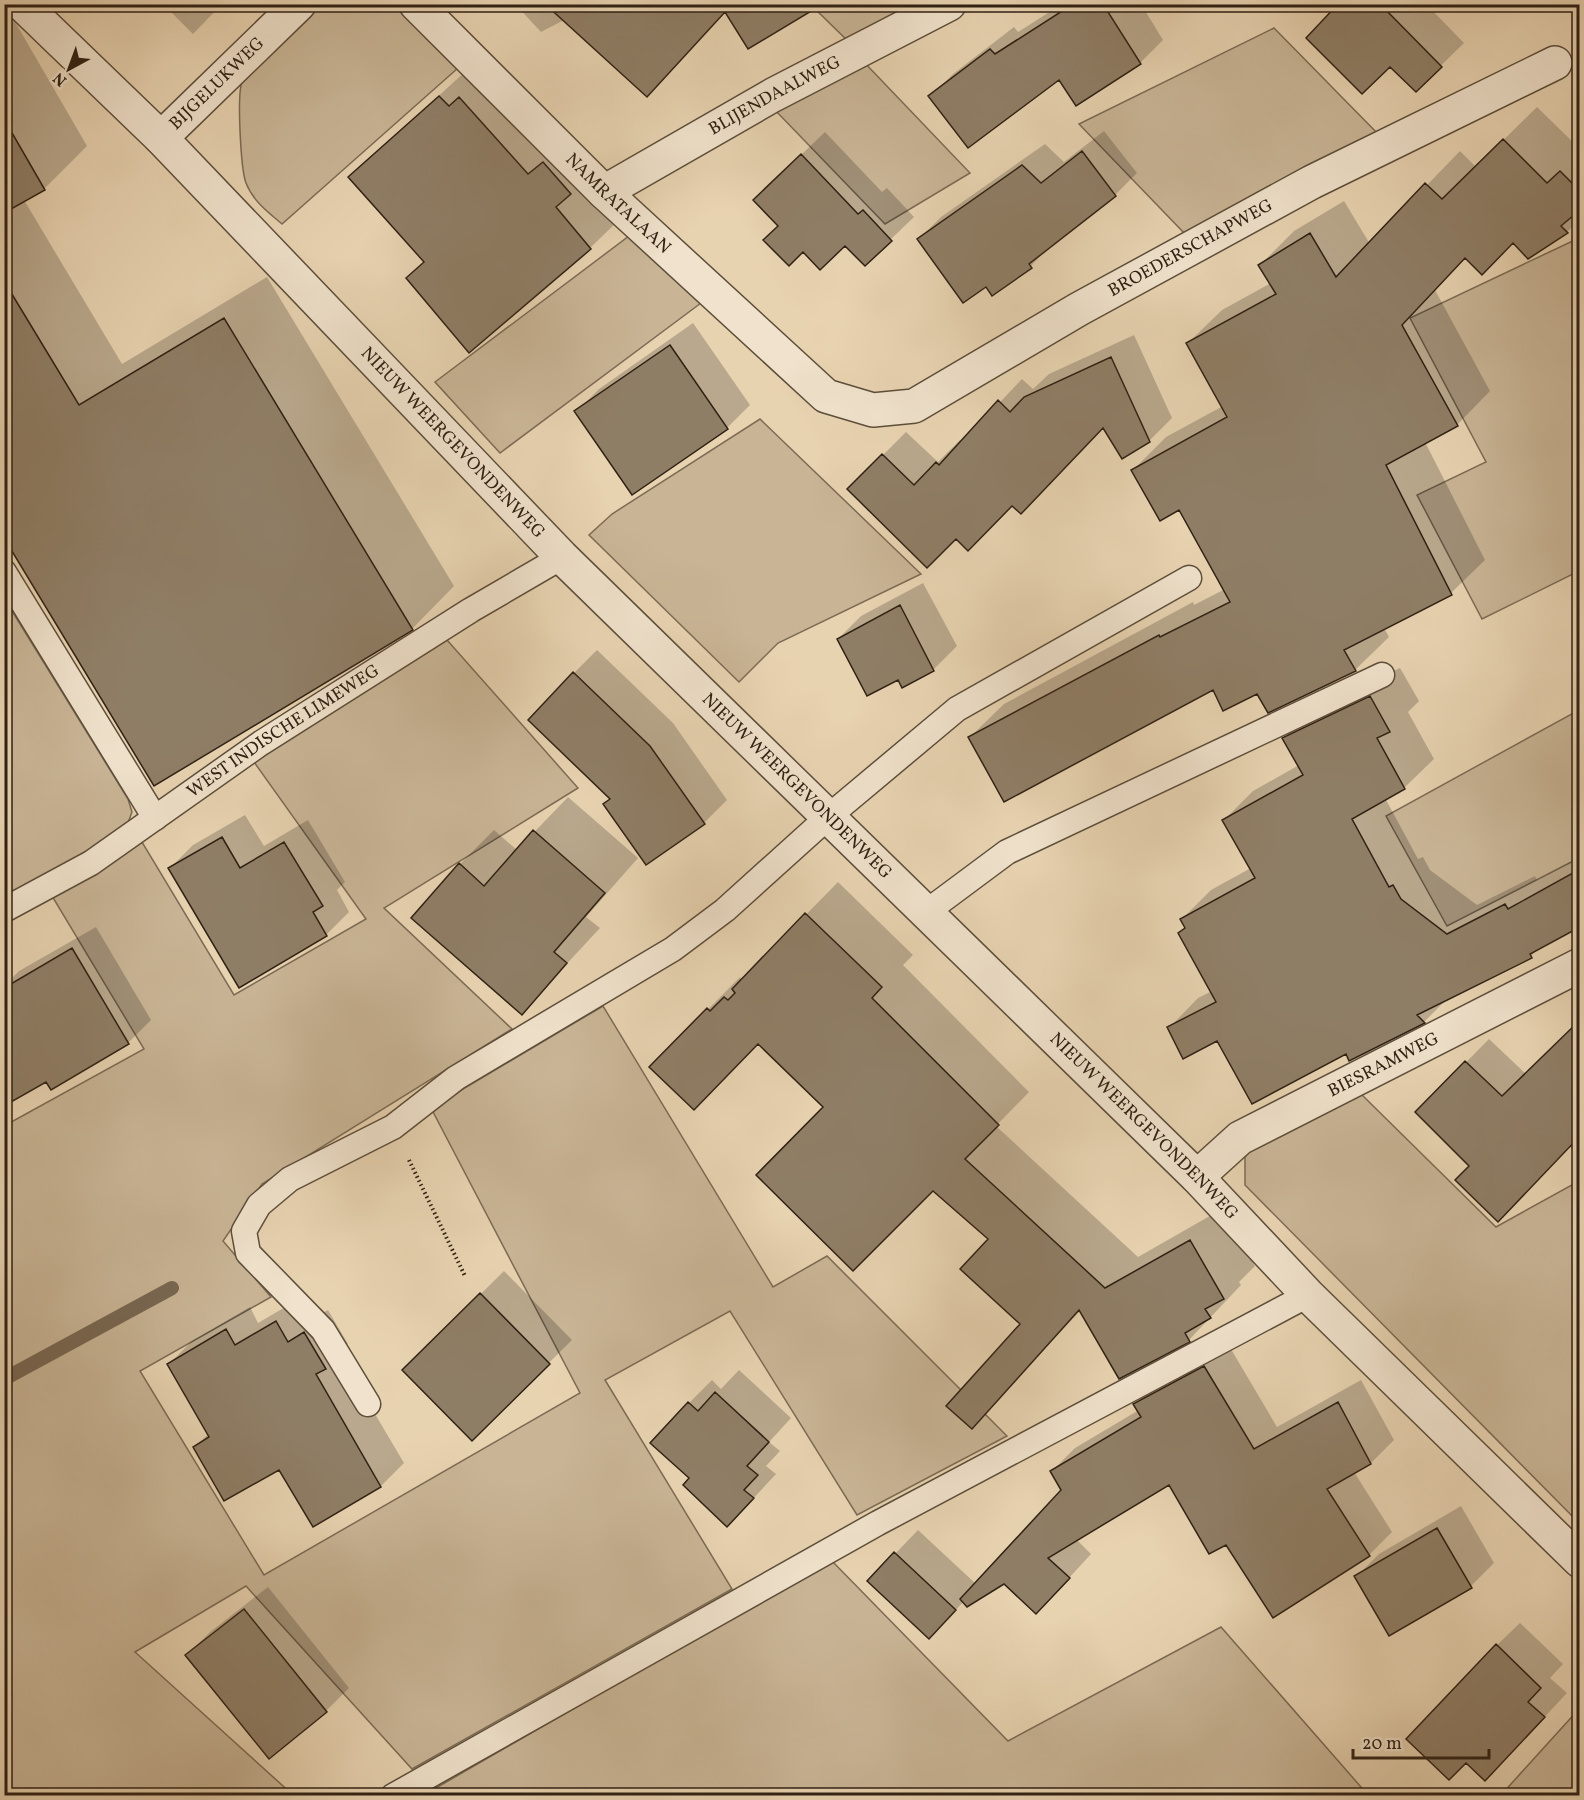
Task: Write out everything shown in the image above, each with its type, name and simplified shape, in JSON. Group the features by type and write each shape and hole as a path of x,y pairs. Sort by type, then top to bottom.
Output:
{"street":[{"name":"NIEUW WEERGEVONDENWEG","path":"22,4 161,138 562,557 1197,1177 1308,1295 1580,1561"},
{"name":"BIJGELUKWEG","path":"161,138 299,4"},
{"name":"NAMRATALAAN","path":"416,4 604,192 826,396"},
{"name":"BLIJENDAALWEG","path":"604,192 774,95 949,4"},
{"name":"BROEDERSCHAPWEG","path":"826,396 873,410 914,406 1069,315 1312,182 1555,63"},
{"name":"BIESRAMWEG","path":"1197,1177 1240,1138 1580,965"}],"lane":[{"name":"WEST INDISCHE LIMEWEG","path":"4,910 91,863 261,743 471,610 562,557"},
{"path":"4,572 155,818"},
{"path":"368,1404 323,1330 248,1253 243,1231 259,1205 290,1179 393,1127 456,1078 673,949 725,910 828,817 957,710 1188,579"},
{"path":"925,913 1007,852 1382,675"},
{"path":"393,1796 878,1523 1308,1295"}],"path":[{"path":"393,1127 465,1276"}],"shaded area":[{"path":"317,5 400,5 458,68 282,224 257,201 246,183 240,131 241,86 250,68 259,58"},
{"path":"811,5 927,5 851,44"},
{"path":"1274,28 1382,138 1188,237 1079,124"},
{"path":"862,60 970,173 885,224 773,108"},
{"path":"633,233 705,300 500,453 435,382"},
{"path":"1579,238 1579,571 1482,619 1417,495 1486,462 1410,318"},
{"path":"760,419 921,574 778,643 739,682 589,535 612,514"},
{"path":"4,598 128,799 132,812 126,828 106,845 4,901"},
{"path":"447,640 578,788 384,908 512,1029 262,1184 223,1241 271,1297 140,1371 264,1575 580,1393 431,1108 603,1006 773,1287 827,1256 1007,1436 857,1515 730,1311 605,1380 732,1589 412,1769 246,1586 135,1652 293,1795 5,1795 4,1126 144,1049 52,896 142,842 234,995 366,919 254,762"},
{"path":"1579,710 1579,858 1447,926 1386,816"},
{"path":"1360,1093 1496,1227 1579,1181 1579,1523 1245,1185 1245,1157 1251,1149"},
{"path":"831,1560 1008,1741 1221,1627 1368,1795 422,1796"},
{"path":"1579,1709 1579,1795 1501,1795"}],"building":[{"path":"545,4 823,4 748,49 725,12 647,97"},
{"path":"1073,4 1103,4 1141,64 1076,106 1059,80 968,148 928,96 990,49 995,54"},
{"path":"1338,4 1380,4 1442,67 1416,92 1390,67 1362,94 1306,38"},
{"path":"439,96 449,106 459,97 528,174 543,162 571,194 556,207 591,249 469,353 406,278 424,262 348,177"},
{"path":"4,119 45,190 4,213"},
{"path":"1503,139 1547,183 1560,171 1580,191 1580,210 1561,226 1568,233 1528,259 1513,243 1482,275 1465,258 1402,325 1458,426 1386,465 1452,595 1344,650 1356,671 1268,713 1257,694 1223,711 1213,690 1004,802 968,737 1159,635 1160,637 1230,602 1179,510 1160,521 1131,470 1227,417 1186,343 1276,294 1258,265 1310,233 1336,277 1425,183 1442,199"},
{"path":"1082,151 1116,196 1029,264 1032,268 992,296 986,287 963,303 917,239 1022,165 1041,183"},
{"path":"801,154 858,214 863,210 892,241 865,266 845,246 820,270 803,252 789,266 763,240 778,226 753,200"},
{"path":"4,281 79,405 224,318 413,630 154,786 4,538"},
{"path":"670,345 728,429 632,495 574,411"},
{"path":"1111,357 1150,442 1122,459 1103,428 1021,514 1012,506 968,551 956,539 927,568 847,489 882,454 914,485 936,462 939,465 998,400 1010,412 1024,397"},
{"path":"900,605 934,671 902,688 898,680 867,696 837,639"},
{"path":"573,672 650,746 705,824 646,865 603,804 610,799 528,720"},
{"path":"1370,696 1390,732 1377,738 1405,789 1352,819 1389,887 1393,885 1401,899 1447,934 1505,904 1508,909 1580,869 1580,927 1530,954 1532,958 1417,1015 1425,1023 1349,1061 1346,1054 1252,1104 1217,1041 1183,1059 1167,1027 1216,1002 1178,933 1185,928 1180,919 1255,878 1222,820 1303,775 1282,738"},
{"path":"533,830 605,893 554,952 567,963 522,1015 411,918 459,863 484,886"},
{"path":"222,837 240,868 284,842 323,906 313,912 327,936 239,988 168,868"},
{"path":"805,913 882,987 872,998 999,1125 965,1159 1105,1288 1190,1240 1224,1299 1205,1309 1211,1318 1185,1333 1190,1342 1119,1379 1079,1310 972,1429 946,1406 1020,1324 960,1269 988,1239 933,1191 853,1271 756,1175 823,1107 758,1044 694,1110 649,1067 707,1008 710,1011 724,997 728,1000 735,993 732,989"},
{"path":"72,948 129,1044 51,1090 46,1082 4,1106 4,988"},
{"path":"1580,1020 1580,1136 1498,1222 1455,1180 1469,1166 1415,1112 1465,1061 1502,1096"},
{"path":"480,1293 550,1364 472,1441 402,1370"},
{"path":"276,1321 288,1342 304,1332 326,1369 316,1374 381,1487 313,1527 279,1470 224,1501 193,1447 209,1437 167,1364 226,1329 235,1345"},
{"path":"1204,1366 1254,1449 1338,1402 1371,1464 1327,1489 1370,1556 1273,1618 1226,1545 1209,1554 1169,1485 1048,1558 1070,1578 1036,1614 1004,1584 967,1607 960,1599 1061,1490 1050,1471 1141,1417 1133,1404"},
{"path":"715,1392 769,1442 747,1466 758,1475 744,1490 754,1498 727,1527 683,1485 689,1478 650,1443 688,1402 698,1411"},
{"path":"1437,1528 1472,1588 1389,1636 1354,1576"},
{"path":"894,1552 956,1610 929,1639 867,1581"},
{"path":"244,1609 327,1712 269,1759 185,1655"},
{"path":"1496,1644 1541,1688 1528,1702 1545,1717 1485,1781 1466,1763 1449,1780 1406,1739"}],"waterway":[{"path":"4,1379 172,1288"}]}
